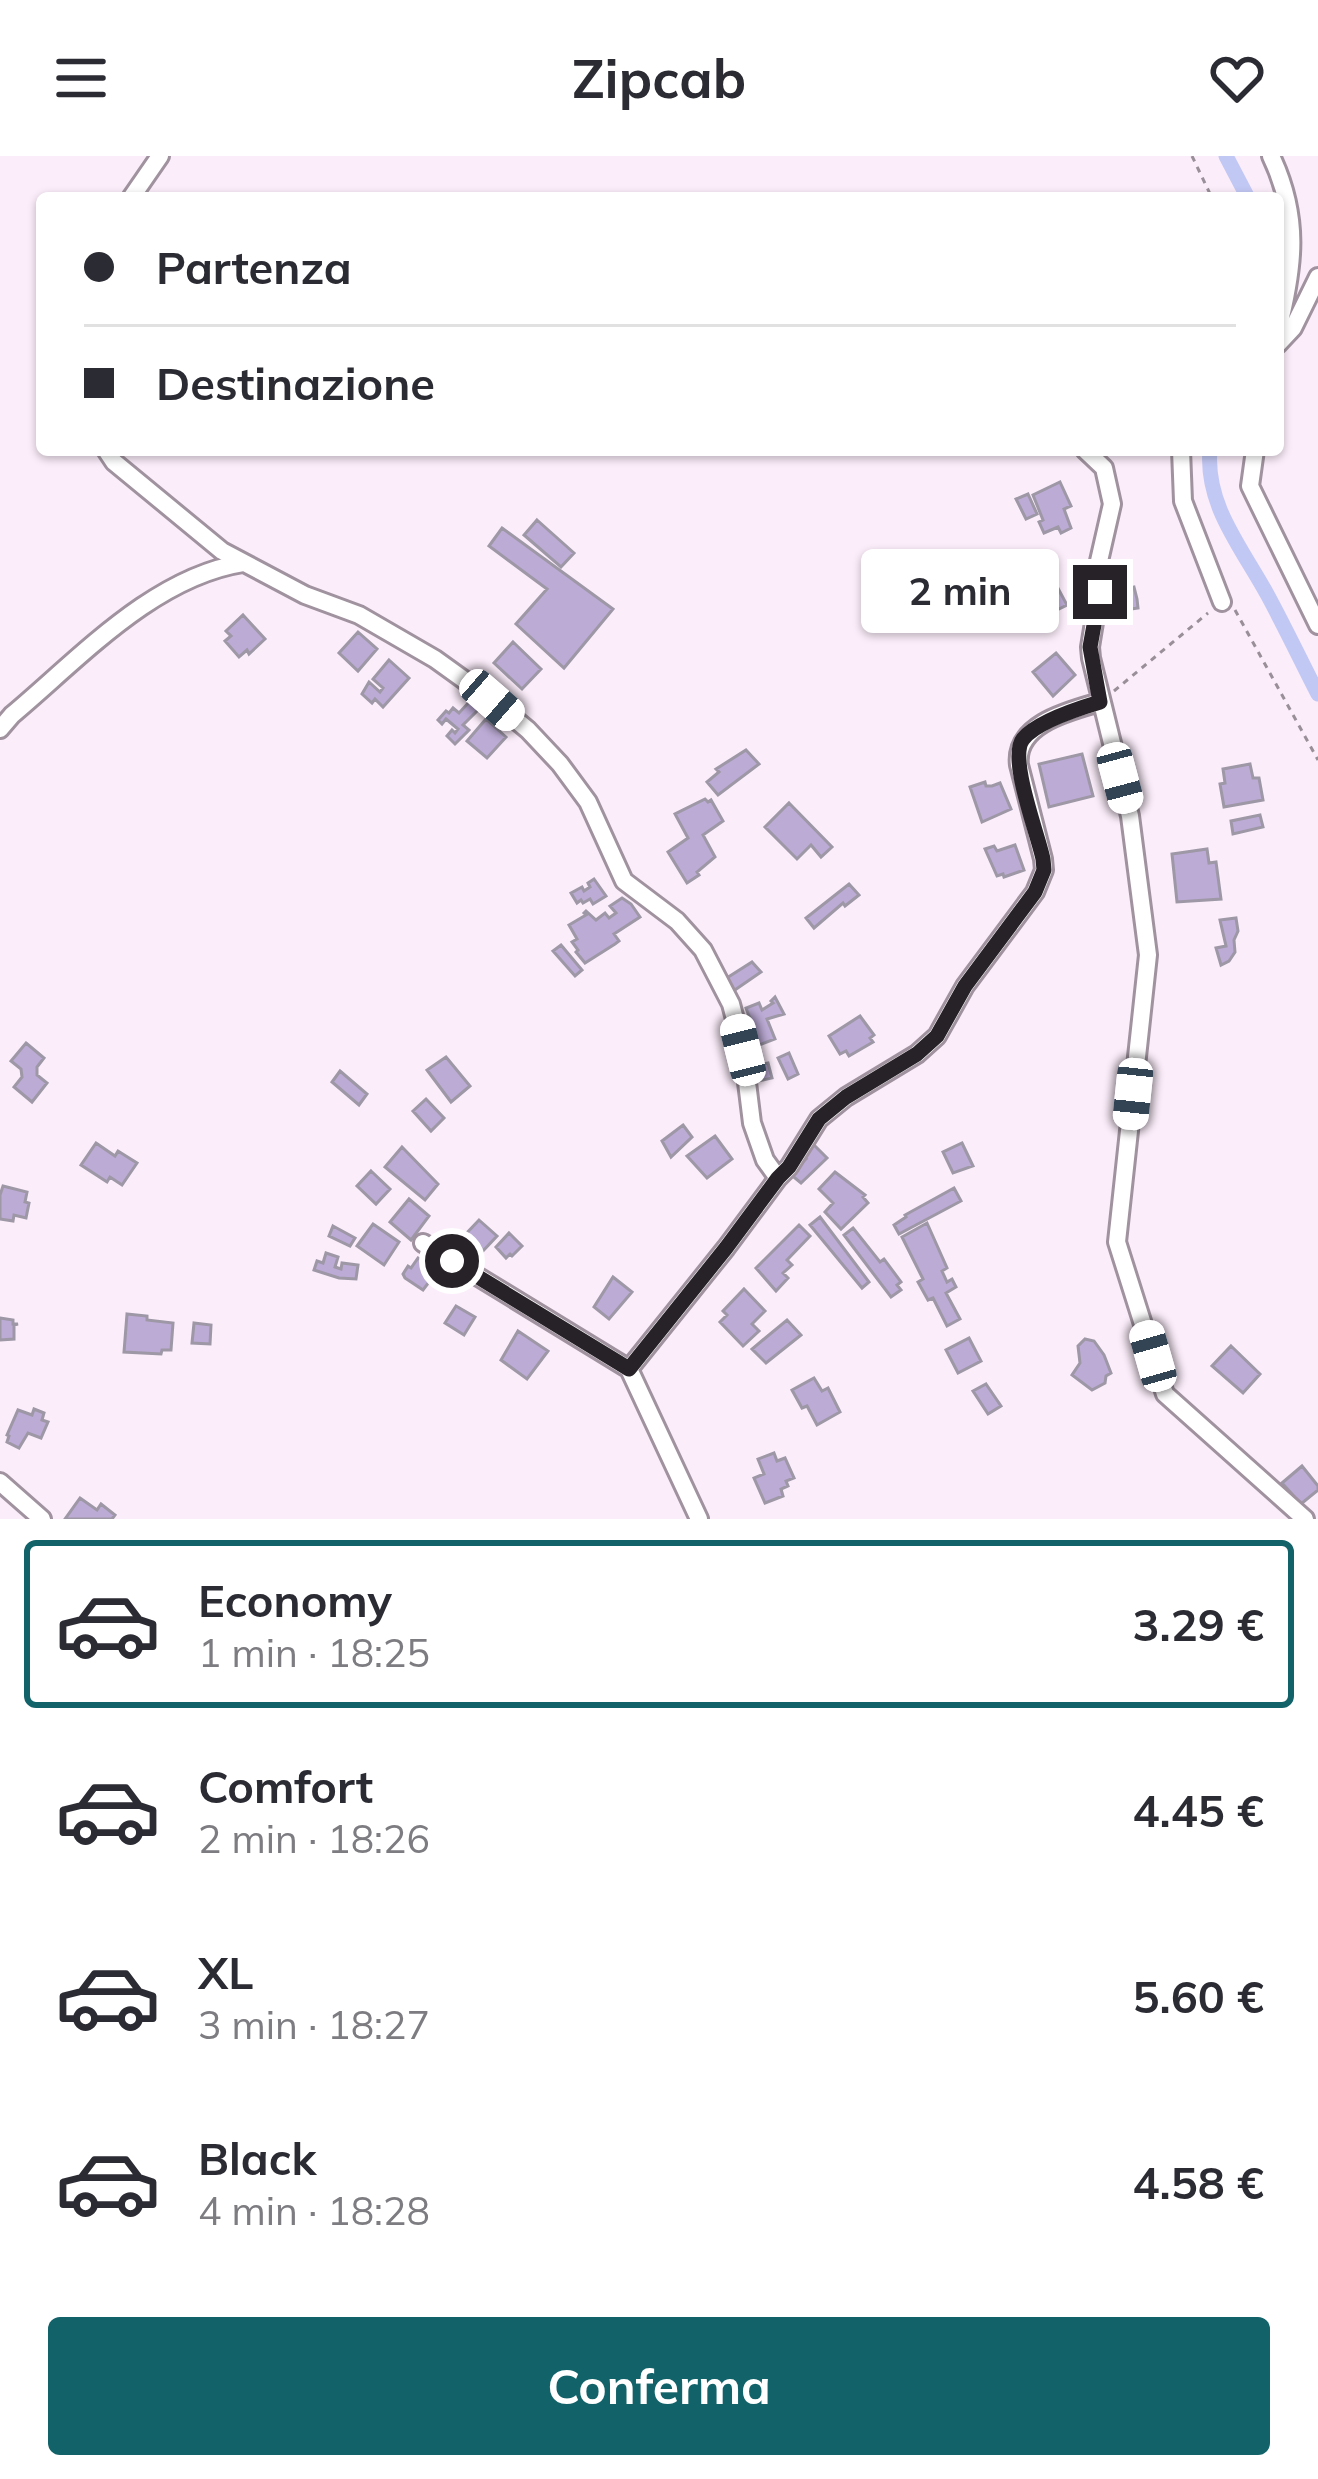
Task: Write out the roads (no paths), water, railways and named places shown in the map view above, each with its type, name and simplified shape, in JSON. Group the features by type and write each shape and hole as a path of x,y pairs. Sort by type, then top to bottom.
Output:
{"street":[{"path":"135,192 160,156"},
{"path":"1271,156 1291,221 1291,276 1284,305"},
{"path":"1284,338 1318,277"},
{"path":"110,456 222,551 305,595 359,615 434,659 492,700 560,764 588,802 624,881 677,921 703,950 722,986 743,1050 752,1123 765,1160 778,1178"},
{"path":"1090,456 1103,468 1112,504 1099,561 1100,592 1090,647 1130,816 1148,955 1117,1242 1165,1394 1305,1519"},
{"path":"1181,456 1183,500 1222,602"},
{"path":"1254,456 1250,487 1318,625"},
{"path":"0,729 129,616 173,587 217,567 244,563"},
{"path":"629,1369 789,1167 819,1119 937,1036 965,986 1035,892 1044,870 1019,765 1019,746 1029,733 1100,702"},
{"path":"423,1243 629,1369 699,1519"},
{"path":"0,1482 42,1519"}],"waterway":[{"path":"1226,156 1245,192"},
{"path":"1210,456 1219,508 1318,694"}]}
